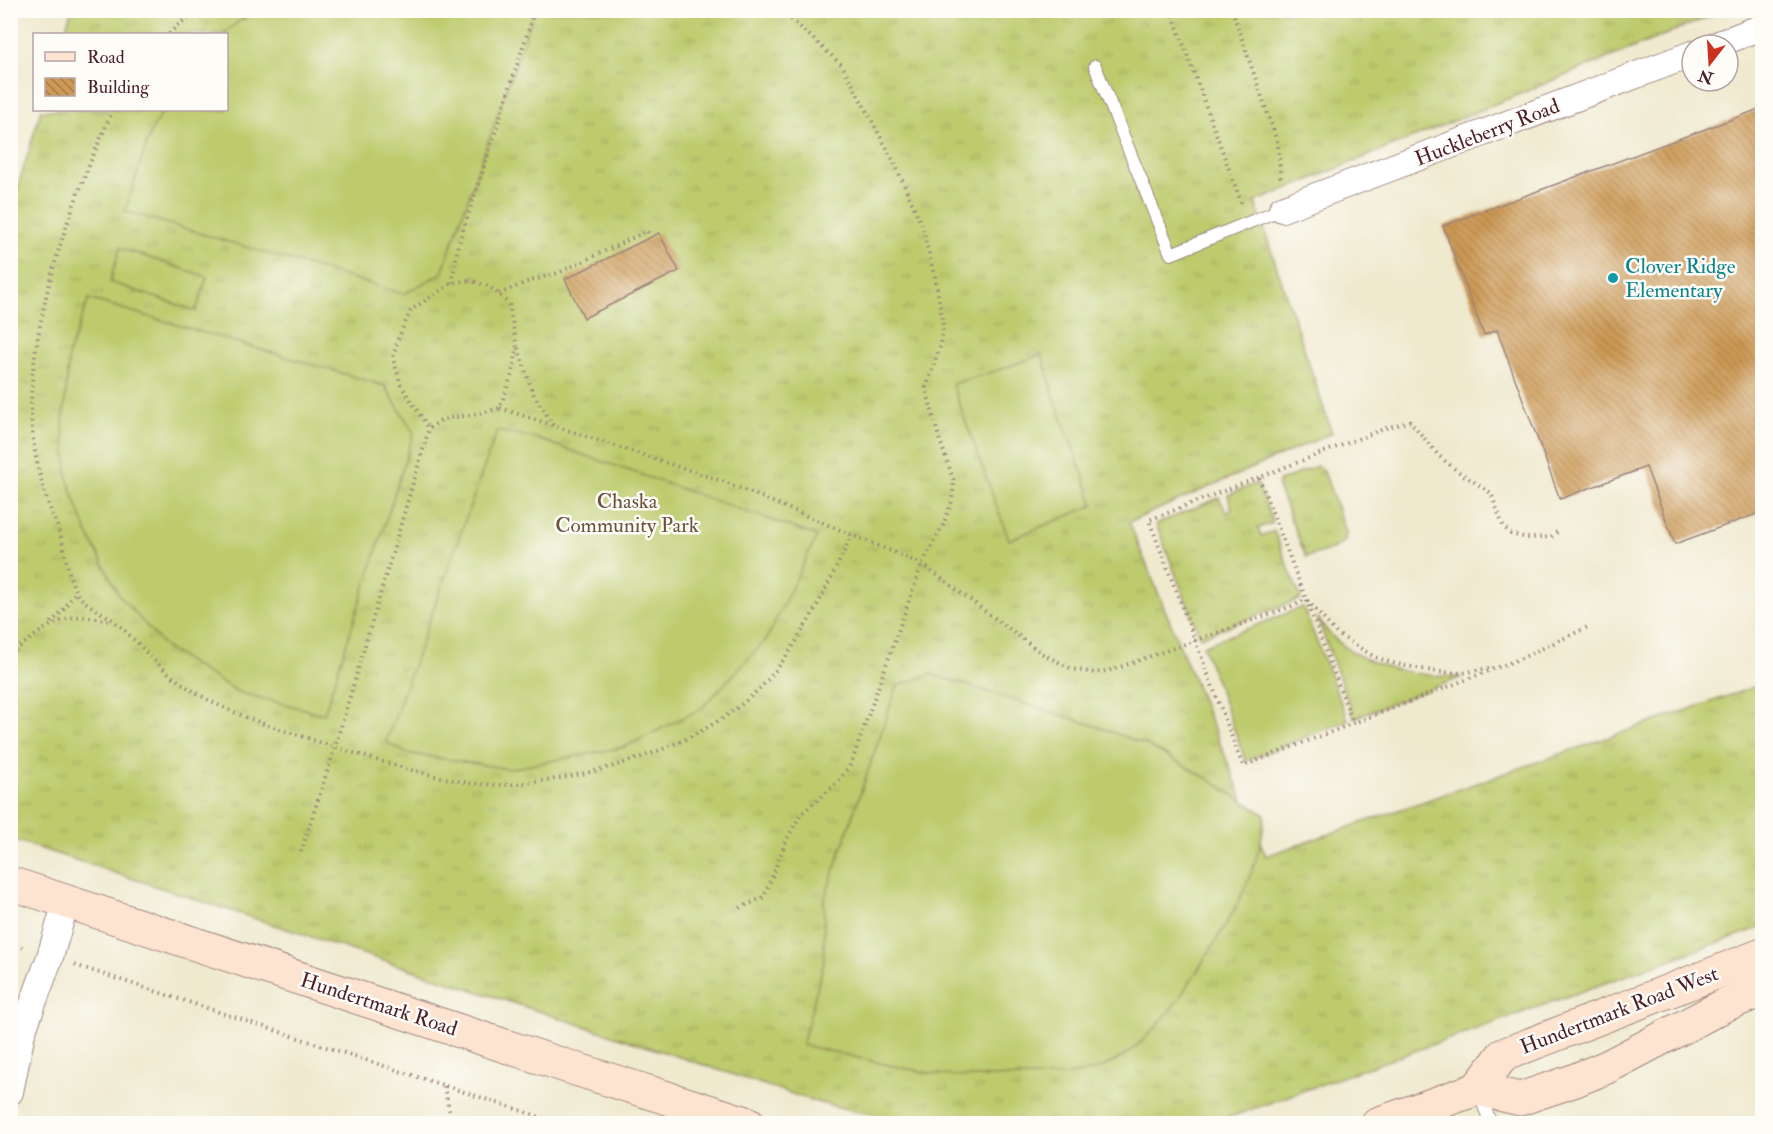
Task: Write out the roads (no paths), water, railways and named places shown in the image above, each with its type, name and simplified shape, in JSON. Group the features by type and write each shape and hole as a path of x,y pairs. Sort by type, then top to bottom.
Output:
{"street":[{"path":"1740,36 1762,27"},
{"name":"Huckleberry Road","path":"1282,209 1680,59"},
{"name":"Hundertmark Road","path":"10,883 749,1124"},
{"path":"10,1092 22,1033 50,957 66,902"},
{"name":"Hundertmark Road West","path":"1762,955 1503,1055 1477,1089 1521,1099 1573,1081 1607,1067 1725,1005 1762,990"},
{"path":"1377,1124 1477,1089"}],"lane":[{"path":"1095,66 1172,254 1282,209"},
{"path":"1477,1089 1491,1124"}],"place":[{"name":"Clover Ridge Elementary","path":"1613,278"}],"park label":[{"name":"Chaska Community Park","path":"627,513"}]}
